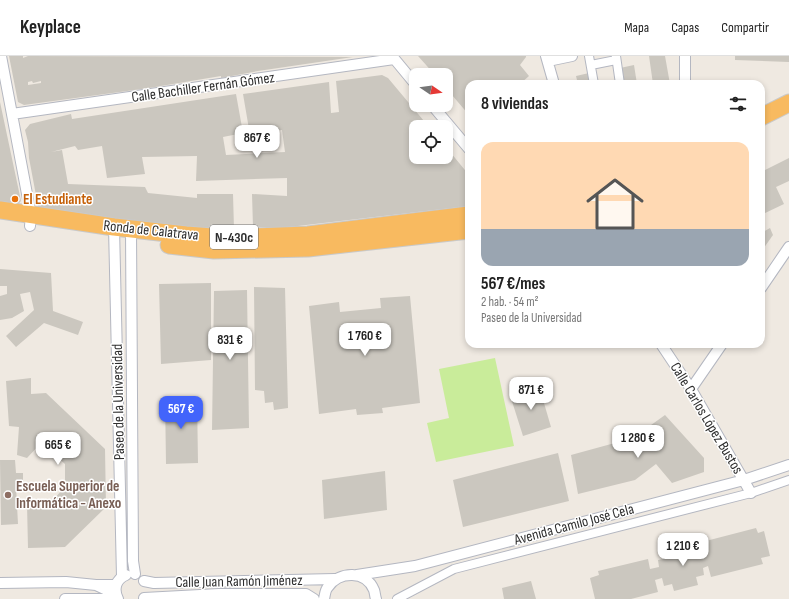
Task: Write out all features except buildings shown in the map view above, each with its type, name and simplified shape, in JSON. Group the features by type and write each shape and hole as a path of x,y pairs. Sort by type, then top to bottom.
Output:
{"highway":[{"path":"765,102 789,90"},
{"path":"765,115 789,103"},
{"name":"Ronda de Calatrava","path":"0,210 30,220 114,232 214,250 308,248 465,230"},
{"name":"Ronda de Calatrava","path":"131,235 186,235 225,238 308,235 465,215"},
{"name":"Ronda de Calatrava","path":"0,222 30,220"}],"street":[{"path":"1,56 30,220"},
{"path":"553,80 547,58 572,56"},
{"path":"589,56 593,80"},
{"path":"685,56 685,80"},
{"path":"393,58 409,77"},
{"name":"Calle Bachiller Fernán Gómez","path":"12,114 393,58"},
{"path":"591,65 616,58 619,80"},
{"path":"438,112 465,144"},
{"name":"Paseo de la Universidad","path":"114,232 122,577"},
{"name":"Paseo de la Universidad","path":"131,235 133,561 135,574"},
{"path":"765,282 789,247"},
{"name":"Calle Carlos López Bustos","path":"664,348 691,389 751,493"},
{"path":"691,389 719,348"},
{"name":"Avenida Camilo José Cela","path":"335,579 345,575 357,575 415,566 744,480 789,466"},
{"name":"Avenida Camilo José Cela","path":"397,599 454,570 751,493 789,480"},
{"path":"114,594 122,577 135,574 144,581 147,591 144,599"},
{"path":"357,575 368,581 374,589 376,599"},
{"path":"324,599 327,588 335,579"},
{"name":"Calle Juan Ramón Jiménez","path":"144,581 154,583 335,579"},
{"path":"0,583 66,582 96,585 114,594"},
{"path":"65,599 114,594"},
{"name":"Calle Juan Ramón Jiménez","path":"144,599 219,594 306,594 314,599"}],"green space":[{"path":"495,358 514,446 436,462 427,423 449,418 439,369"}],"place":[{"name":"El Estudiante","path":"15,199"},
{"name":"Escuela Superior de Informática - Anexo","path":"8,495"}]}
